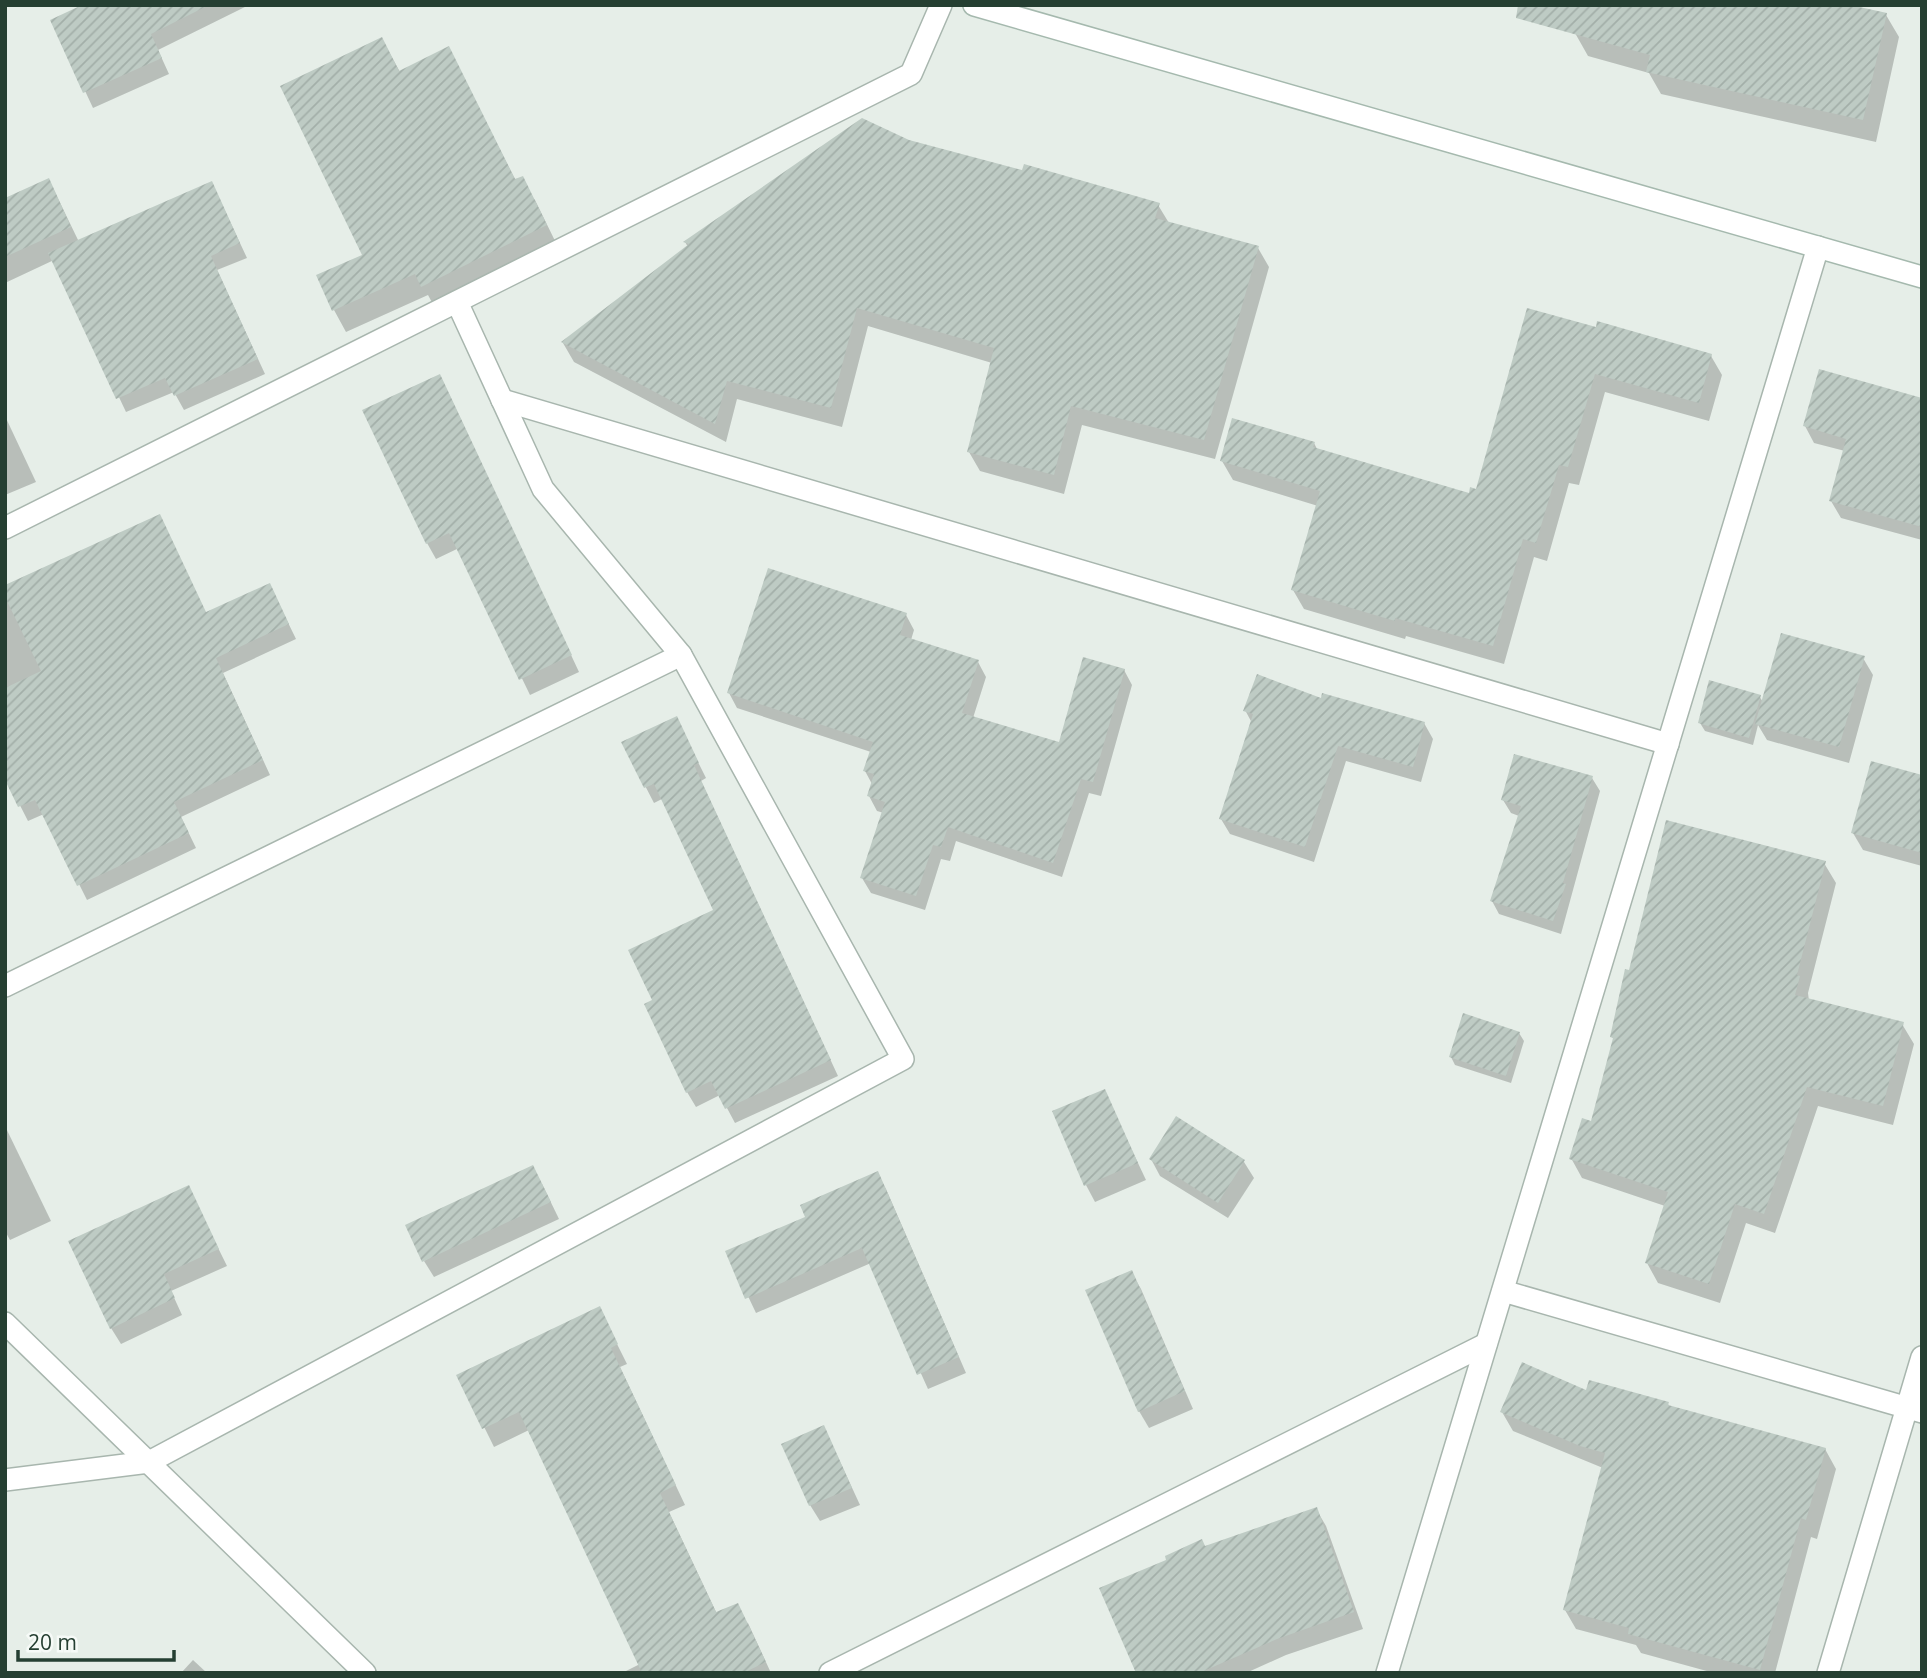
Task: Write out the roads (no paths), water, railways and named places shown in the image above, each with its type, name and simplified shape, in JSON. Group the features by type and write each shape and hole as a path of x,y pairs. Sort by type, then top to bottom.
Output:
{"street":[{"path":"5,528 911,74 941,5"},
{"path":"974,5 1922,277"},
{"path":"1387,1673 1818,247"},
{"path":"5,1480 149,1462 903,1059 681,655 543,489 457,302"},
{"path":"502,400 1668,744"},
{"path":"5,986 681,655"},
{"path":"1503,1291 1914,1409"},
{"path":"5,1323 365,1673"},
{"path":"830,1673 1486,1344"},
{"path":"1828,1673 1914,1409 1922,1357"}]}
